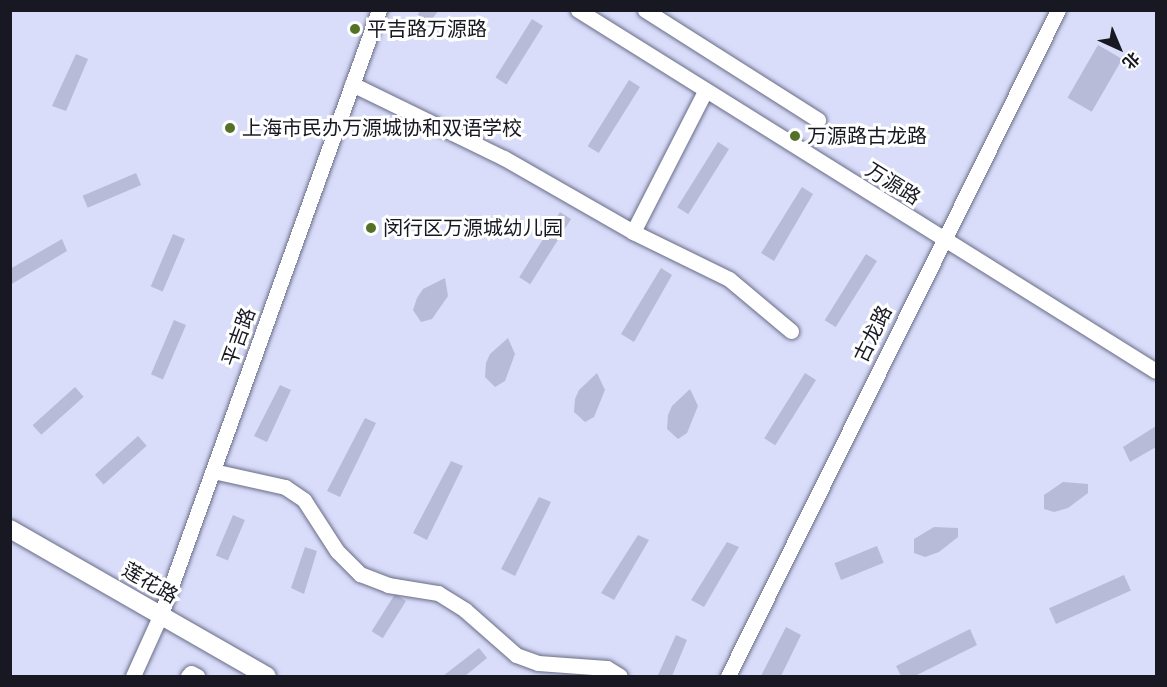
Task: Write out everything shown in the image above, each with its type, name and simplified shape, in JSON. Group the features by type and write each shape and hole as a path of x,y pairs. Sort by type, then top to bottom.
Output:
{"main road":[{"name":"莲花路","path":"10,529 267,676"}],"street":[{"name":"平吉路","path":"133,676 161,614 379,10"},
{"name":"万源路","path":"578,10 942,240 1156,371"},
{"path":"645,10 818,120"},
{"name":"古龙路","path":"728,676 942,240 1058,10"},
{"path":"352,84 504,158 633,232 729,279 791,331"},
{"path":"633,232 705,91"},
{"path":"213,471 285,487 304,500 337,551 360,574 388,585 438,593 465,610 516,655 538,663 607,668 621,676"},
{"path":"188,676 197,676"}],"building":[{"path":"421,10 439,10 424,29 413,21"},
{"path":"532,19 543,26 506,84 495,78"},
{"path":"1098,45 1122,59 1092,112 1068,98"},
{"path":"76,54 88,59 66,111 52,106"},
{"path":"629,80 640,87 599,153 588,146"},
{"path":"718,142 729,149 688,214 677,207"},
{"path":"136,173 141,185 88,208 83,196"},
{"path":"802,187 813,194 774,261 761,253"},
{"path":"560,212 571,219 530,284 519,277"},
{"path":"173,234 185,239 163,292 151,286"},
{"path":"62,239 67,251 10,285 10,269"},
{"path":"866,254 877,261 836,327 825,320"},
{"path":"661,268 672,275 634,342 621,334"},
{"path":"445,278 448,296 432,319 421,322 413,310 417,298 423,289"},
{"path":"174,320 186,325 163,379 151,374"},
{"path":"508,338 515,354 505,381 495,387 485,377 486,363 490,354"},
{"path":"597,373 605,390 594,417 585,422 574,412 575,399 579,390"},
{"path":"805,373 816,380 775,445 764,438"},
{"path":"280,385 291,390 267,442 254,436"},
{"path":"75,387 84,397 41,435 33,425"},
{"path":"690,389 698,406 687,433 678,439 667,429 668,415 672,406"},
{"path":"365,418 376,423 340,497 327,491"},
{"path":"1156,426 1156,447 1130,462 1123,447"},
{"path":"138,436 147,446 104,484 95,475"},
{"path":"451,461 463,466 427,540 413,533"},
{"path":"1063,482 1088,484 1088,493 1068,508 1054,512 1044,509 1044,495"},
{"path":"539,497 551,502 515,576 501,569"},
{"path":"233,515 245,520 228,561 216,556"},
{"path":"934,527 958,528 958,537 939,552 925,557 914,553 914,539"},
{"path":"638,535 649,540 614,600 601,593"},
{"path":"727,542 739,547 704,607 691,600"},
{"path":"877,546 884,563 841,580 834,563"},
{"path":"305,547 317,551 304,594 291,588"},
{"path":"1124,575 1131,591 1056,624 1049,608"},
{"path":"395,594 406,601 383,638 372,631"},
{"path":"786,627 801,635 781,676 761,676"},
{"path":"970,629 977,645 915,676 901,676 896,666"},
{"path":"676,635 687,640 672,676 658,675"},
{"path":"479,648 487,658 465,676 443,676"}],"place":[{"name":"平吉路万源路","path":"355,29"},
{"name":"上海市民办万源城协和双语学校","path":"230,128"},
{"name":"万源路古龙路","path":"795,136"},
{"name":"闵行区万源城幼儿园","path":"371,228"}]}
